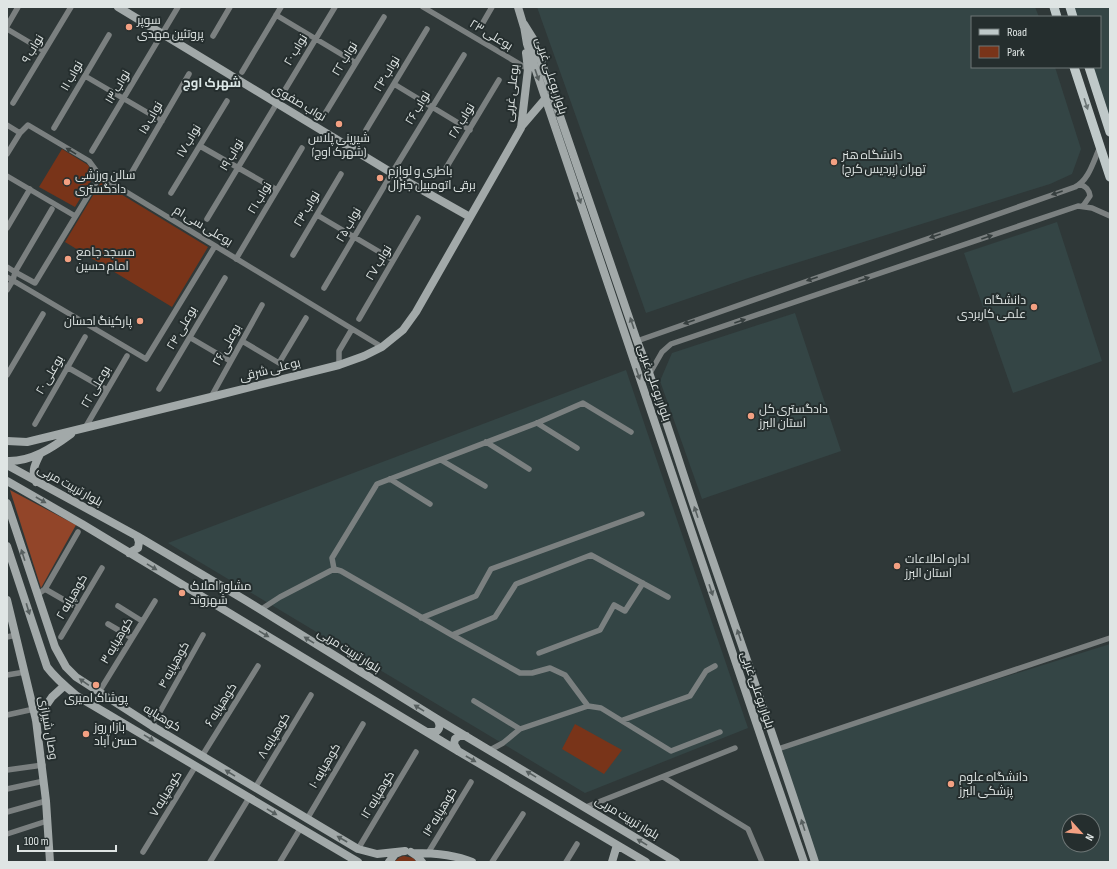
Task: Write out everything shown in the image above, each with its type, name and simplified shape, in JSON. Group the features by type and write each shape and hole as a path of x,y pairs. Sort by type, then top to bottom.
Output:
{"main road":[{"path":"1074,68 1110,177"},
{"path":"1089,68 1110,132"}],"street":[{"path":"7,26 18,7"},
{"name":"نواب ۹","path":"13,103 71,7"},
{"name":"نواب صفوی","path":"118,7 392,173 470,217"},
{"name":"نواب ۱۳","path":"92,151 178,7"},
{"path":"213,36 230,7"},
{"path":"242,72 281,7"},
{"name":"نواب ۲۰","path":"277,104 335,7"},
{"name":"بوعلی ۲۳","path":"423,7 528,69"},
{"path":"481,26 492,7"},
{"name":"بوعلی غربی","path":"470,217 521,128 528,69 524,24 518,7"},
{"path":"276,15 356,63"},
{"name":"نواب ۲۲","path":"326,112 384,17"},
{"name":"بلوار بوعلی غربی","path":"524,24 527,44 549,97 637,341 650,372 672,442 778,749 815,862"},
{"path":"7,29 44,51"},
{"name":"نواب ۲۴","path":"366,130 427,30"},
{"name":"نواب ۱۱","path":"54,128 109,35"},
{"name":"نواب ۲۶","path":"392,173 464,55"},
{"name":"نواب ۱۵","path":"132,172 189,74"},
{"path":"85,76 162,121"},
{"name":"نواب ۲۸","path":"443,173 500,80"},
{"path":"394,84 470,130"},
{"path":"521,128 549,97"},
{"name":"بلوار بوعلی غربی","path":"549,97 662,446 804,862"},
{"name":"نواب ۱۷","path":"171,193 227,101"},
{"name":"نواب ۱۹","path":"207,219 277,104"},
{"path":"7,125 20,133 7,154"},
{"name":"بوعلی سی ام","path":"20,133 28,125 89,161 100,176 382,347"},
{"path":"200,146 277,190"},
{"path":"637,341 1080,184 1086,179 1100,147"},
{"name":"نواب ۲۱","path":"236,259 302,148"},
{"name":"نواب ۲۵","path":"324,288 392,173"},
{"name":"نواب ۲۳","path":"293,255 341,174"},
{"path":"7,267 35,283 100,176"},
{"path":"8,178 30,189 75,216"},
{"path":"1080,184 1086,187 1090,196 1083,206"},
{"path":"7,228 30,189"},
{"path":"650,372 662,352 672,344 1071,209 1083,206 1099,210 1110,216"},
{"path":"7,290 13,280 15,272 52,209"},
{"path":"317,215 393,260"},
{"name":"بوعلی شرقی","path":"7,441 27,442 74,431 338,365 364,356 382,347 403,330 416,312 470,217"},
{"name":"نواب ۲۷","path":"359,319 418,218"},
{"path":"7,277 146,359 215,246"},
{"name":"بوعلی ۲۴","path":"159,389 225,278"},
{"name":"بوعلی ۲۶","path":"211,397 262,305"},
{"path":"7,375 9,367 43,314"},
{"path":"242,341 279,363 306,318"},
{"path":"338,365 339,351 352,329"},
{"name":"بوعلی ۲۰","path":"35,424 85,337"},
{"path":"189,337 230,361"},
{"name":"بوعلی ۲۲","path":"85,428 127,356"},
{"path":"67,367 107,390"},
{"path":"334,569 332,558 377,484 537,423 583,403 631,432"},
{"path":"537,423 577,448"},
{"path":"7,461 16,461 40,454 52,448 74,431"},
{"path":"486,442 528,469"},
{"path":"662,446 672,442"},
{"path":"36,482 33,469 40,454"},
{"path":"441,460 485,486"},
{"name":"بلوار تربیت مربی","path":"7,465 137,536 437,719 676,862"},
{"path":"390,479 430,504"},
{"path":"8,484 82,524 458,751 646,862"},
{"name":"کوهپایه","path":"7,503 29,574 60,658 66,667 76,677 152,726 358,849 377,854 409,852 428,853 449,856 472,862"},
{"path":"421,618 476,596 491,569 642,514"},
{"path":"37,595 45,589 78,532"},
{"path":"129,553 138,548 139,542 137,536"},
{"name":"کوهپایه","path":"7,546 47,667 64,686 77,696 353,861"},
{"path":"452,635 495,617 516,584 591,555 668,597"},
{"name":"کوهپایه ۲","path":"61,637 102,568"},
{"path":"260,610 280,597 334,569 341,571 421,618 520,673 532,673 550,668 565,675 588,706"},
{"path":"706,574 716,571"},
{"path":"18,577 26,579 29,574"},
{"path":"22,589 26,583 33,583"},
{"path":"539,653 600,630 614,605 625,611 643,583"},
{"path":"45,589 78,608"},
{"name":"کوهپایه ۳","path":"99,692 155,601"},
{"name":"وصال شیرازی","path":"7,603 36,720 43,765 50,862"},
{"path":"118,606 142,621"},
{"path":"108,624 132,638"},
{"path":"7,637 16,635"},
{"name":"کوهپایه ۴","path":"152,726 203,635"},
{"path":"778,749 1110,638"},
{"name":"کوهپایه ۶","path":"202,756 258,666"},
{"path":"623,720 690,696 706,671 715,666"},
{"path":"7,675 25,672"},
{"path":"36,720 52,697 64,686"},
{"name":"کوهپایه ۸","path":"255,788 311,695"},
{"path":"474,702 520,729"},
{"path":"490,750 503,743 520,729 588,706 602,708 671,751 720,732"},
{"path":"7,715 34,709"},
{"path":"428,732 436,732 439,730 440,726 437,719"},
{"name":"کوهپایه ۱۰","path":"307,819 362,724"},
{"path":"458,751 454,744 455,739 459,736 467,736"},
{"path":"586,807 735,748"},
{"name":"کوهپایه ۱۲","path":"358,849 416,752"},
{"path":"195,767 202,756"},
{"path":"7,770 43,765"},
{"name":"کوهپایه ۷","path":"143,852 195,767"},
{"path":"662,777 748,829 762,862"},
{"path":"7,789 44,780"},
{"name":"کوهپایه ۱۴","path":"428,853 471,782"},
{"path":"210,862 249,798"},
{"path":"7,812 46,801"},
{"path":"492,862 523,814"},
{"path":"7,834 48,821"},
{"path":"280,862 300,829"},
{"path":"566,862 577,844"},
{"path":"612,862 617,845"},
{"path":"389,862 395,854 409,852 418,856 422,862"}],"shaded area":[{"name":"دانشگاه هنر تهران (پردیس کرج)","path":"537,7 1035,7 1039,16 971,16 971,68 1055,68 1081,149 1072,174 1050,184 751,277 646,313"},
{"path":"1065,7 1110,7 1110,140 1086,68 1101,68 1101,16 1069,16"},
{"name":"دانشگاه علمی کاربردی","path":"1057,222 1102,361 1013,393 964,253"},
{"name":"دادگستری کل استان البرز","path":"795,313 841,451 702,499 660,381 672,353"},
{"path":"626,370 748,728 585,793 168,543"},
{"path":"10,490 76,525 41,588"},
{"name":"دانشگاه علوم پزشکی البرز","path":"1110,644 1110,862 818,862 781,747"}],"green space":[{"name":"سالن ورزشی دادگستری","path":"62,149 88,165 94,176 75,207 39,187"},
{"path":"101,182 208,247 172,307 65,242"},
{"path":"575,724 622,750 604,774 562,749"},
{"path":"404,856 413,858 417,862 394,862 400,857"}],"place":[{"name":"سوپر پروتئین مهدی","path":"129,27"},
{"name":"شیرینی پلاس (شهرک اوج)","path":"339,124"},
{"name":"دانشگاه هنر تهران (پردیس کرج)","path":"834,162"},
{"name":"باطری و لوازم برقی اتومبیل جنرال","path":"380,178"},
{"name":"سالن ورزشی دادگستری","path":"67,182"},
{"name":"مسجد جامع امام حسین","path":"68,259"},
{"name":"دانشگاه علمی کاربردی","path":"1034,307"},
{"name":"پارکینگ احسان","path":"140,321"},
{"name":"دادگستری کل استان البرز","path":"751,416"},
{"name":"اداره اطلاعات استان البرز","path":"897,566"},
{"name":"مشاور املاک شهروند","path":"182,593"},
{"name":"پوشاک امیری","path":"96,685"},
{"name":"بازار روز حسن آباد","path":"86,734"},
{"name":"دانشگاه علوم پزشکی البرز","path":"951,784"}],"district":[{"name":"شهرک اوج","path":"212,83"}]}
